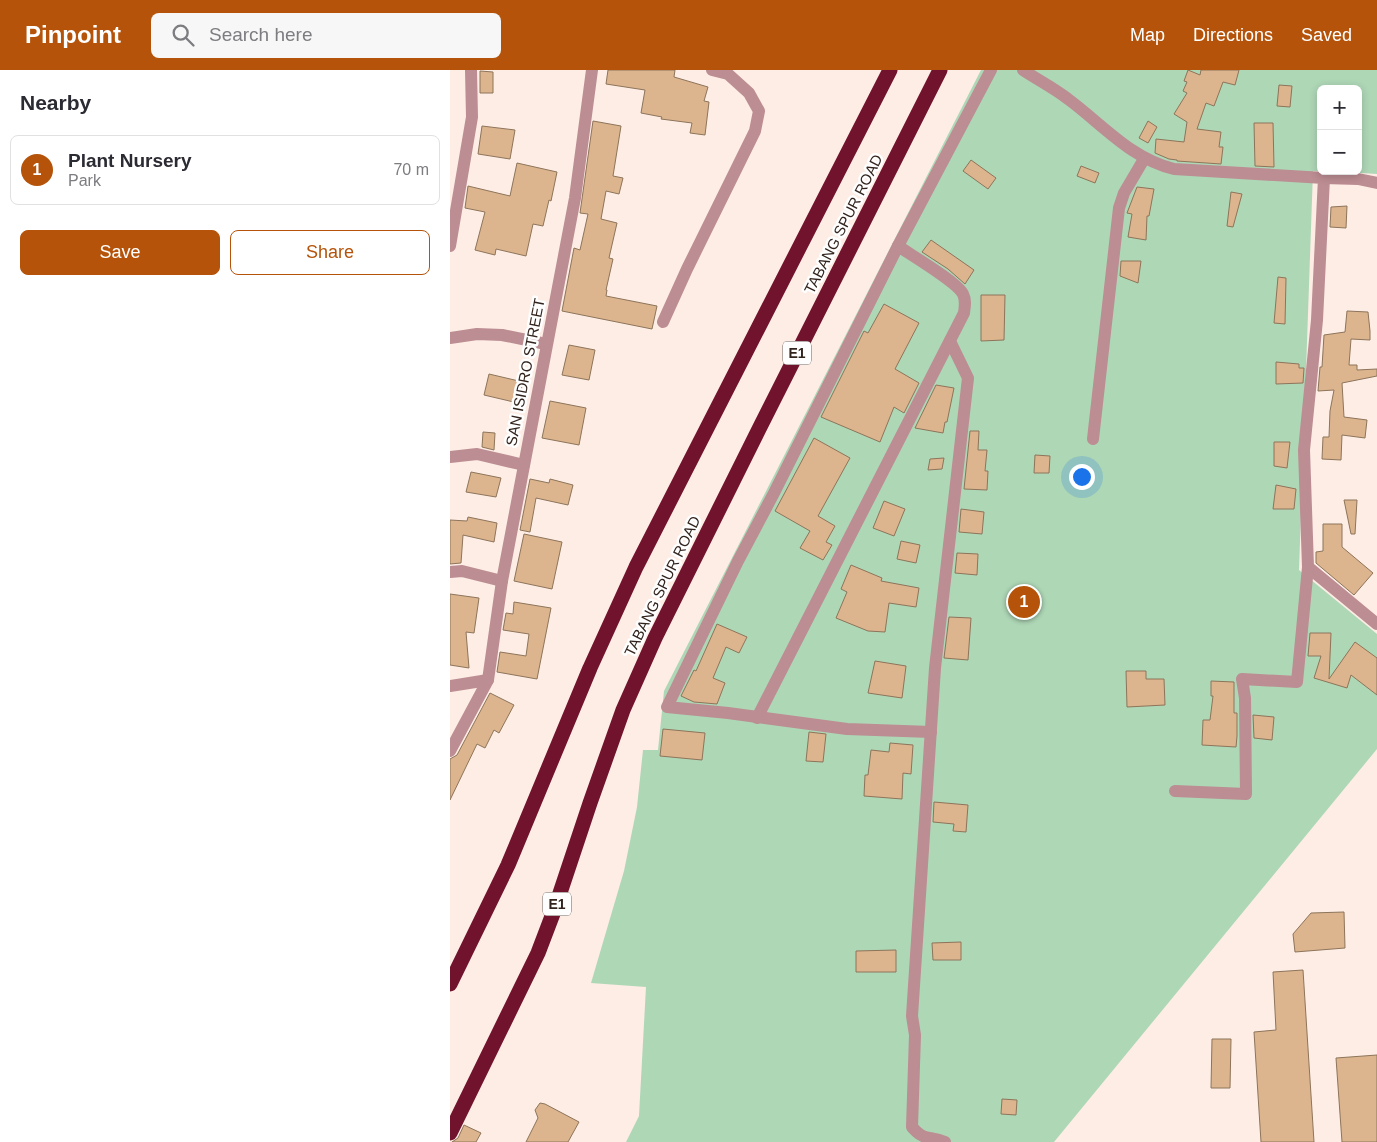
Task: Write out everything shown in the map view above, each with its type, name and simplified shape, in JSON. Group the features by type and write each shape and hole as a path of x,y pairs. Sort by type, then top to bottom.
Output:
{"highway":[{"name":"TABANG SPUR ROAD","path":"450,984 508,865 590,668 636,567 890,70"},
{"name":"TABANG SPUR ROAD","path":"450,1133 538,954 623,710 655,638 940,70"}],"street":[{"path":"450,246 472,117 471,70"},
{"name":"SAN ISIDRO STREET","path":"488,680 502,581 575,198 592,70"},
{"path":"662,322 756,131 759,111 749,93 728,74 712,70"},
{"path":"931,732 847,729 667,707 738,561 898,246 991,70"},
{"path":"1023,70 1067,98 1118,140 1144,158 1174,169 1358,179 1377,183"},
{"path":"1093,439 1119,208 1124,193 1144,158"},
{"path":"1175,791 1246,794 1245,698 1242,679 1297,682 1308,567 1304,450 1316,320 1324,178"},
{"path":"757,718 964,313 966,302 962,292 935,270 898,246"},
{"path":"450,338 477,334 502,336 546,344"},
{"path":"945,1142 942,1140 927,1140 918,1135 912,1127 915,1036 912,1016 935,668 968,378 950,341"},
{"path":"450,457 477,454 524,465"},
{"path":"1308,567 1377,624"},
{"path":"450,572 462,571 502,581"},
{"path":"450,686 488,680"},
{"path":"450,751 488,680"}],"green space":[{"path":"981,70 1377,70 1377,174 1362,173 1362,85 1317,85 1317,171 1313,171 1299,570 1377,634 1377,749 1054,1142 626,1142 639,1116 646,987 591,983 624,871 637,807 643,750 658,750 664,691"}],"building":[{"path":"608,70 675,70 674,77 708,87 704,101 709,102 705,135 690,133 692,123 661,119 662,117 641,113 645,90 606,84"},
{"path":"1188,70 1200,75 1201,70 1239,70 1235,85 1223,82 1214,106 1206,103 1197,129 1221,132 1219,147 1223,147 1221,164 1177,161 1155,153 1156,139 1184,142 1187,122 1174,114 1187,93 1183,91 1187,82 1184,81"},
{"path":"480,71 493,72 493,93 480,93"},
{"path":"1279,85 1292,86 1290,107 1277,106"},
{"path":"593,121 621,126 613,176 623,178 619,194 606,191 601,219 617,223 609,258 613,259 606,296 657,306 652,329 562,311 574,248 580,250 588,214 580,213"},
{"path":"1148,121 1157,127 1148,143 1139,138"},
{"path":"1254,123 1273,123 1274,167 1255,166"},
{"path":"482,126 515,130 510,159 478,154"},
{"path":"971,160 996,178 988,189 963,171"},
{"path":"517,163 557,172 543,226 533,224 526,256 496,249 495,255 475,250 485,212 465,208 468,186 510,196"},
{"path":"1081,166 1099,173 1095,183 1077,176"},
{"path":"1137,187 1154,189 1149,216 1147,216 1146,240 1128,237 1132,214 1127,213"},
{"path":"1231,192 1242,194 1233,227 1227,226"},
{"path":"1347,206 1346,228 1330,227 1331,207"},
{"path":"931,240 974,270 965,284 948,269 922,252"},
{"path":"1121,261 1141,261 1138,283 1120,276"},
{"path":"1278,277 1286,278 1285,324 1274,323"},
{"path":"981,295 1005,295 1004,340 981,341"},
{"path":"884,304 919,323 895,369 919,383 904,413 894,407 880,442 821,417 864,331 868,333"},
{"path":"1347,311 1368,312 1370,331 1370,340 1351,339 1349,365 1357,365 1357,370 1377,369 1377,376 1342,383 1344,417 1367,420 1365,438 1342,435 1341,460 1322,459 1323,437 1329,437 1330,411 1334,390 1318,391 1324,335 1345,332"},
{"path":"569,345 595,350 589,380 562,375"},
{"path":"1276,362 1299,364 1299,368 1304,368 1303,383 1276,384"},
{"path":"489,374 523,382 518,403 484,395"},
{"path":"936,385 954,388 943,433 915,428"},
{"path":"550,401 586,408 579,445 542,438"},
{"path":"970,431 979,431 978,450 987,450 985,471 988,471 987,490 964,489"},
{"path":"483,432 495,433 494,450 482,447"},
{"path":"814,438 850,458 818,516 835,526 826,542 832,545 823,560 800,548 810,531 775,511"},
{"path":"1274,442 1290,442 1287,468 1274,466"},
{"path":"1035,455 1050,456 1049,473 1034,473"},
{"path":"944,458 942,469 928,470 930,459"},
{"path":"471,472 501,478 496,497 466,492"},
{"path":"530,479 549,483 550,479 573,485 568,505 536,498 530,532 520,530"},
{"path":"1276,485 1296,489 1294,509 1273,509"},
{"path":"1344,500 1357,500 1355,534 1351,534"},
{"path":"884,501 905,509 894,536 873,528"},
{"path":"961,509 984,512 982,534 959,532"},
{"path":"468,517 497,523 494,542 463,535 461,563 450,564 450,520 467,521"},
{"path":"1323,524 1342,524 1342,547 1373,573 1354,595 1316,563 1316,552 1323,551"},
{"path":"524,534 562,542 552,589 514,581"},
{"path":"901,541 920,545 916,563 897,559"},
{"path":"957,553 978,554 977,575 955,573"},
{"path":"851,565 882,578 881,581 919,588 916,607 889,603 885,632 868,631 836,618 847,592 841,589"},
{"path":"450,594 479,598 474,633 466,632 469,668 450,665"},
{"path":"514,602 551,608 537,679 497,672 500,652 526,656 529,634 503,630 506,613 513,614"},
{"path":"949,617 971,618 968,660 944,658"},
{"path":"717,624 747,637 739,653 726,647 713,678 725,683 717,704 694,702 681,696 694,670 696,671"},
{"path":"1310,633 1331,633 1329,679 1355,642 1377,658 1377,695 1351,675 1347,688 1314,678 1321,656 1308,656"},
{"path":"875,661 906,666 902,698 868,693"},
{"path":"1126,671 1146,671 1146,679 1164,679 1165,705 1127,707"},
{"path":"1211,681 1234,682 1234,713 1237,713 1236,747 1202,745 1203,720 1210,720 1213,696 1211,696"},
{"path":"490,693 514,705 499,733 494,730 485,748 477,744 450,800 450,759 457,755"},
{"path":"1253,715 1274,717 1272,740 1254,738"},
{"path":"663,729 705,733 702,760 660,756"},
{"path":"809,732 826,734 823,762 806,761"},
{"path":"890,743 913,745 911,774 903,773 902,799 864,796 865,775 868,775 871,750 889,752"},
{"path":"934,802 968,805 966,832 953,831 954,824 933,822"},
{"path":"1344,912 1345,948 1295,952 1293,934 1311,913"},
{"path":"961,942 961,960 933,960 932,943"},
{"path":"896,950 896,972 856,972 856,951"},
{"path":"1303,970 1314,1142 1261,1142 1254,1032 1276,1030 1273,972"},
{"path":"1212,1039 1231,1039 1230,1088 1211,1088"},
{"path":"1377,1055 1377,1142 1342,1142 1336,1058"},
{"path":"1002,1099 1017,1100 1016,1115 1001,1114"},
{"path":"540,1103 579,1122 568,1142 526,1142 538,1118 535,1110"},
{"path":"464,1125 481,1133 476,1142 452,1142 458,1138"}],"place":[{"name":"Plant Nursery","path":"1024,602"}]}
